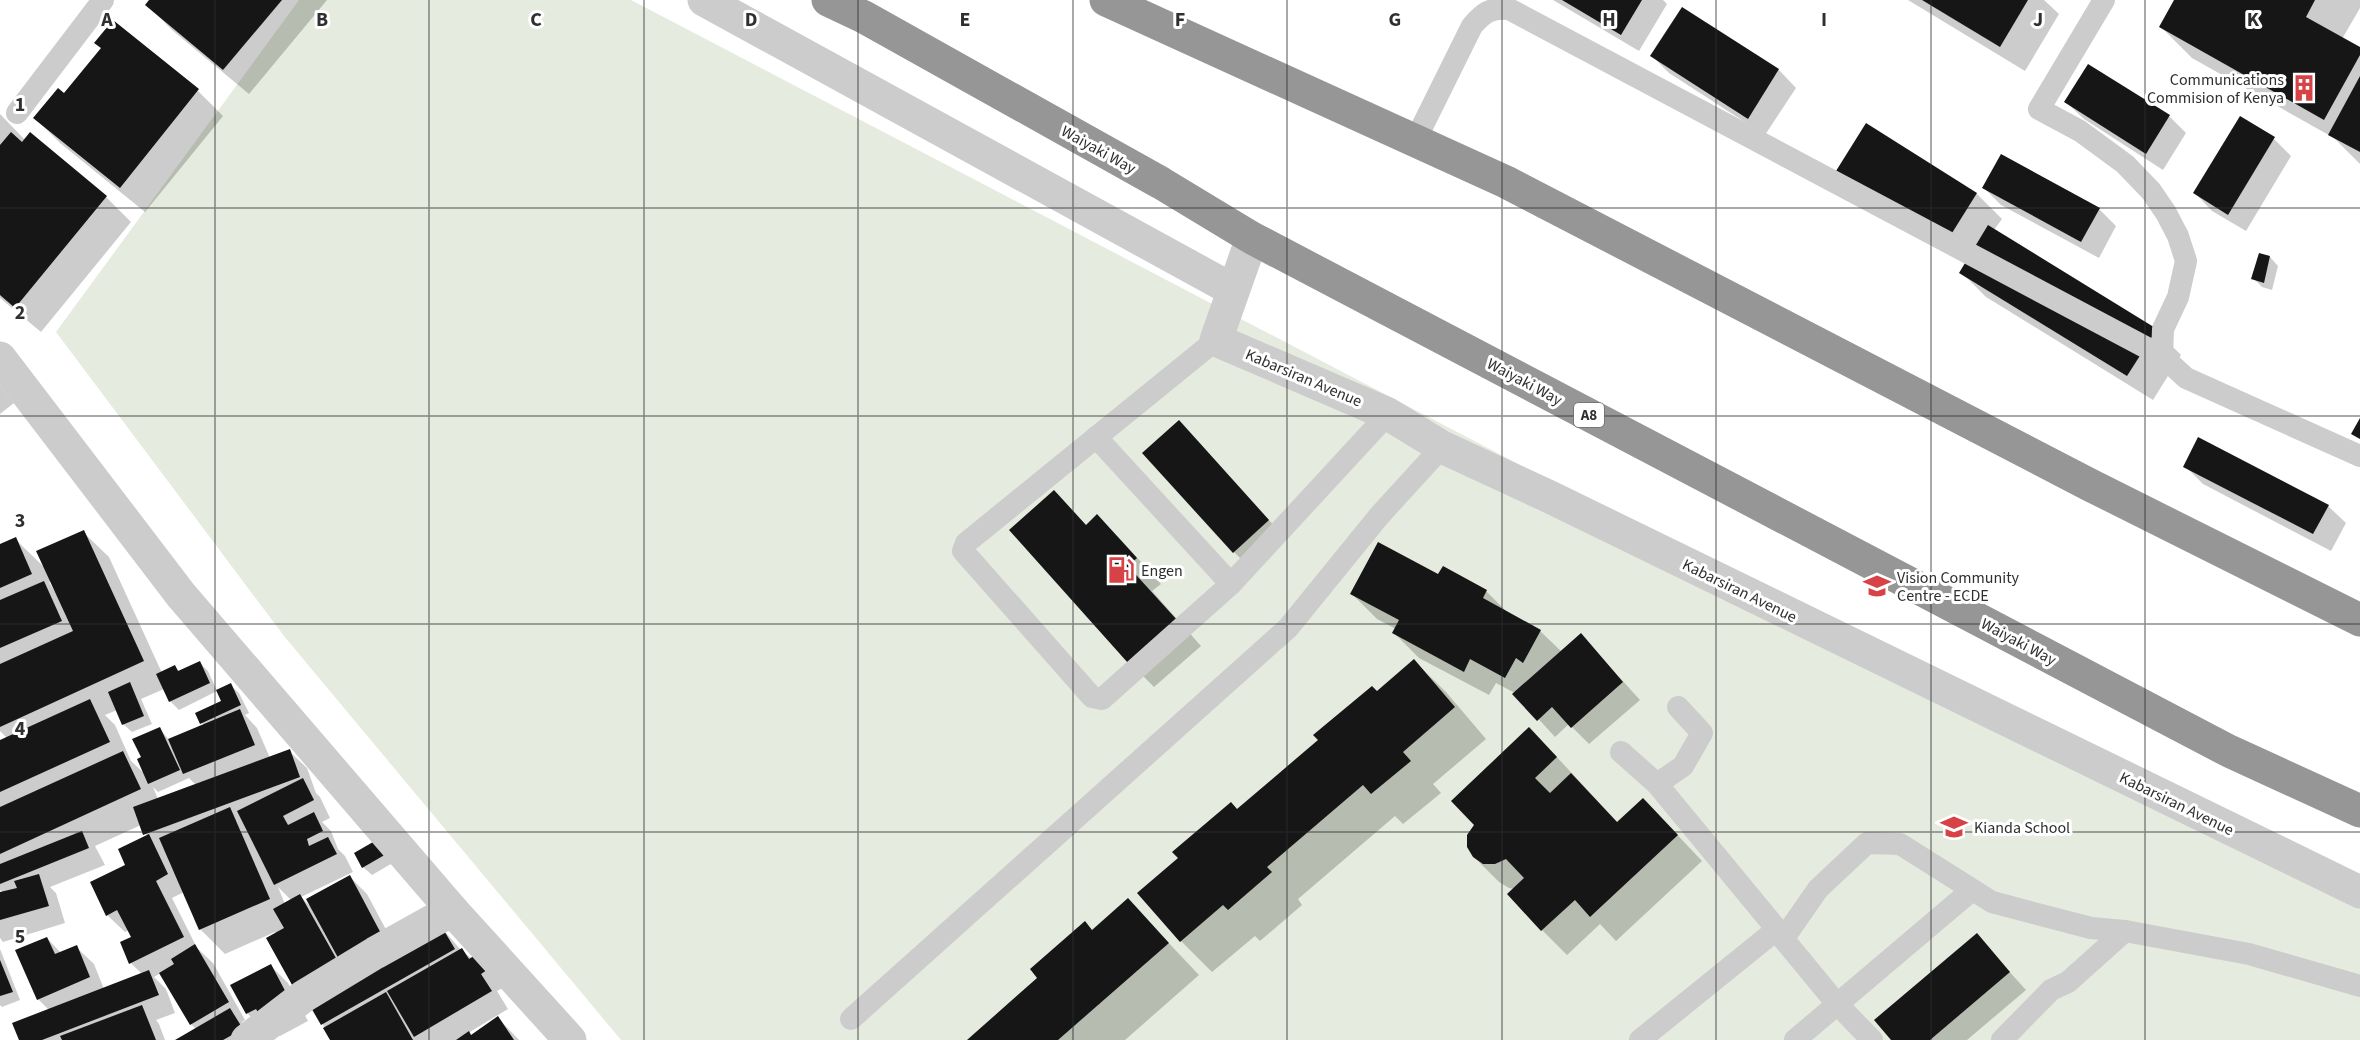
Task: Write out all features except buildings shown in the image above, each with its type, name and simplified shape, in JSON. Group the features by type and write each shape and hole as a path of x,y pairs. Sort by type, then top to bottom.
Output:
{"highway":[{"name":"Waiyaki Way","path":"828,0 864,17 1161,183 1252,238 2229,752 2360,811"},
{"path":"1106,0 1517,188 2080,479 2360,620"}],"street":[{"path":"704,0 1233,290"},
{"path":"1216,340 1252,238"},
{"name":"Kabarsiran Avenue","path":"1216,340 1388,414 1442,447 1550,497 2360,892"},
{"path":"0,358 181,595 452,910 570,1040"},
{"path":"247,1040 304,996 452,910"}],"lane":[{"path":"17,113 103,0"},
{"path":"2104,0 2039,109 2080,131 2125,164 2151,191 2178,236 2186,261 2178,297 2163,329 2162,356"},
{"path":"1415,141 1472,26 1482,14 1497,8 1509,9 2162,356 2187,378 2360,456"},
{"path":"1216,340 966,543 963,551 1092,698 1102,699 1231,584 1388,414"},
{"path":"1096,437 1231,584"},
{"path":"851,1019 1288,628 1378,516 1442,447"},
{"path":"1657,784 1683,766 1702,733 1678,707"},
{"path":"1621,752 1657,784 1837,1004 1872,1040"},
{"path":"1643,1039 1780,934 1818,889 1867,843 1900,844 1992,902 2091,928 2125,931 2249,954 2360,986"},
{"path":"1795,1040 1972,890"},
{"path":"2002,1040 2051,990 2068,982 2125,931"}],"shaded area":[{"path":"299,0 631,0 2360,904 2360,1040 621,1040 284,636 56,332"}],"place":[{"name":"Communications Commision of Kenya","path":"2304,88"},
{"name":"Engen","path":"1121,570"},
{"name":"Vision Community Centre - ECDE","path":"1877,586"},
{"name":"Kianda School","path":"1954,827"}]}
